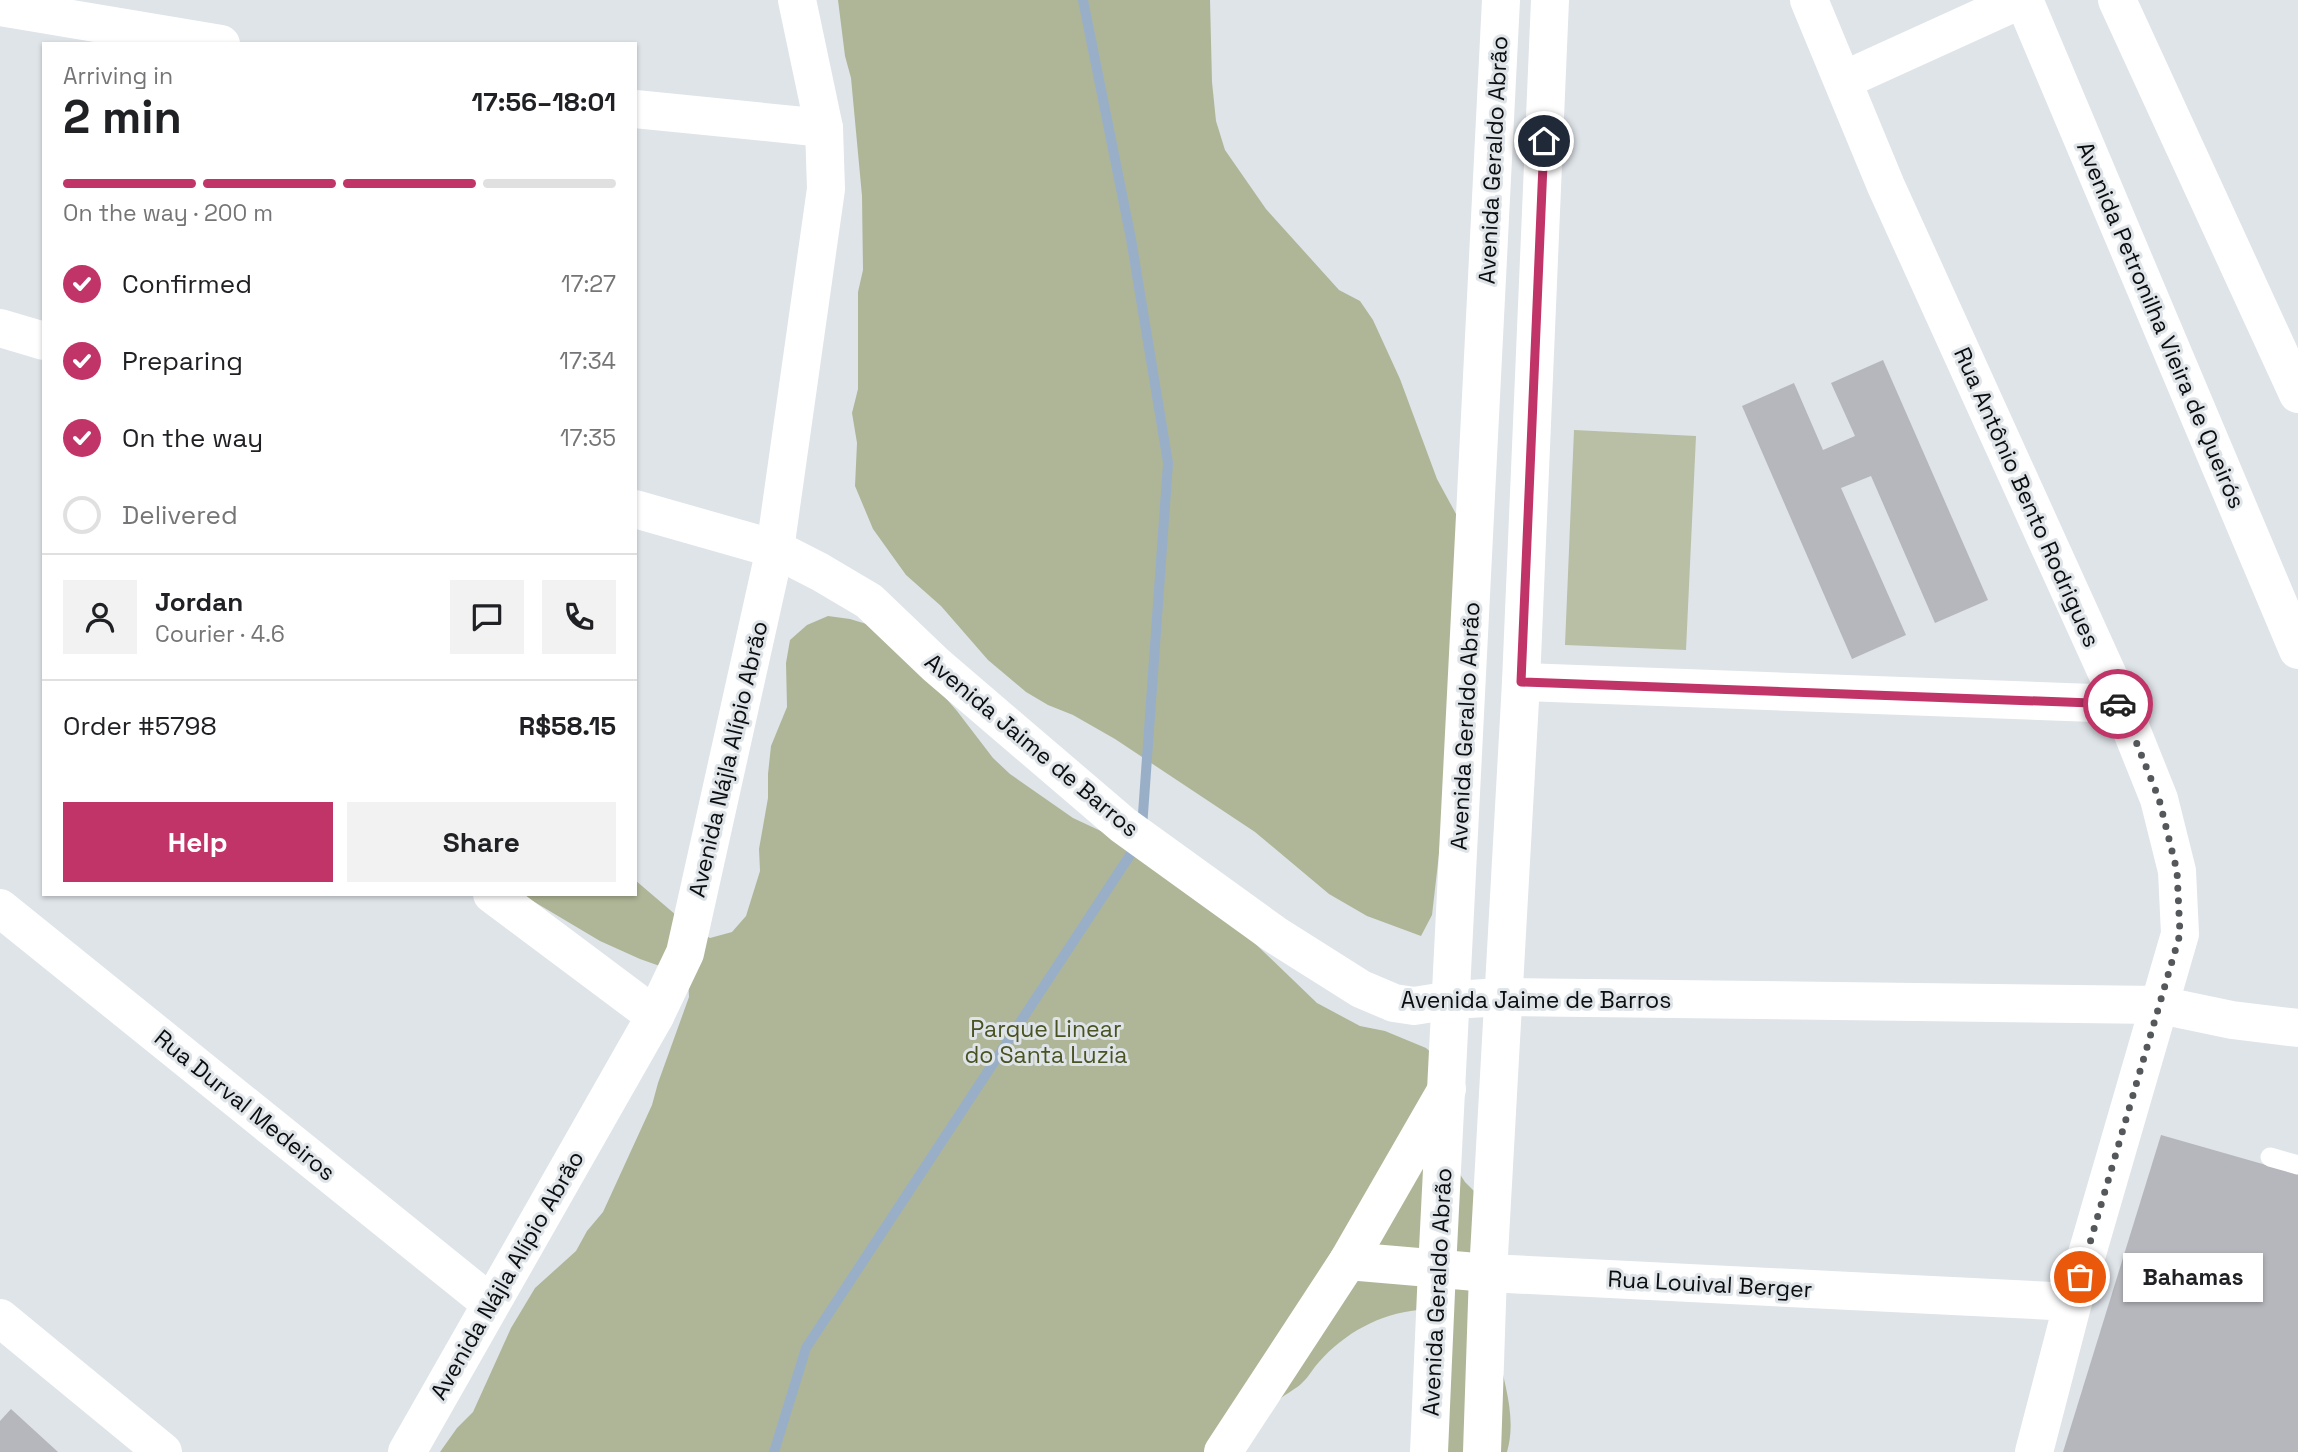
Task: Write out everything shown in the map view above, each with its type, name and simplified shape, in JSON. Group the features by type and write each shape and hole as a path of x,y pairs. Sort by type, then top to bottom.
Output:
{"street":[{"name":"Avenida Nájla Alípio Abrão","path":"407,1452 655,1016 685,953 775,549 826,189 824,128 797,0"},
{"name":"Avenida Geraldo Abrão","path":"1429,1452 1501,0"},
{"name":"Rua Antônio Bento Rodrigues","path":"1809,0 1886,186 2121,704 2159,799 2177,871 2180,934 2073,1302 2034,1452"},
{"path":"1843,79 2022,0"},
{"name":"Avenida Petronilha Vieira de Queirós","path":"2022,0 2285,583 2298,650"},
{"path":"2117,0 2298,394"},
{"path":"1482,1452 1488,1273 1521,682 1542,2"},
{"path":"0,7 209,42"},
{"path":"637,109 824,128"},
{"path":"0,328 42,340"},
{"name":"Avenida Jaime de Barros","path":"637,510 775,549 869,601 936,665 1123,825 1274,934 1362,989 1394,1003 1414,1006 1452,1000 1503,997 2160,1005 2232,1020 2298,1028"},
{"path":"1521,682 2121,704"},
{"path":"495,896 655,1016"},
{"name":"Rua Durval Medeiros","path":"0,908 490,1303"},
{"path":"1223,1452 1348,1261 1447,1089"},
{"name":"Rua Louival Berger","path":"1348,1261 1488,1273 2073,1302"},
{"path":"0,1318 163,1452"}],"lane":[{"path":"2270,1157 2298,1165"}],"green space":[{"path":"838,0 1210,0 1212,82 1216,121 1225,150 1266,209 1339,290 1360,301 1373,320 1400,379 1437,479 1462,525 1442,828 1432,915 1421,936 1367,916 1329,894 1255,832 1115,739 1026,692 988,660 941,606 906,575 873,529 855,486 857,443 852,413 858,389 858,292 863,270 862,196 851,78 845,56"},
{"path":"1574,430 1696,436 1686,650 1565,645"},
{"name":"Parque Linear do Santa Luzia","path":"828,616 873,626 925,674 993,758 1010,774 1073,818 1118,839 1240,929 1317,1003 1360,1026 1385,1031 1426,1048 1442,1062 1452,1162 1465,1182 1481,1198 1495,1331 1510,1414 1507,1452 1421,1452 1418,1310 1376,1321 1340,1342 1304,1381 1280,1399 1225,1452 440,1452 457,1428 473,1412 511,1328 535,1288 576,1251 587,1231 603,1212 652,1105 689,997 688,976 600,941 524,896 637,896 637,882 690,927 710,938 732,932 746,916 760,871 759,849 768,798 771,746 787,707 786,663 790,640 807,625"}],"building":[{"path":"1883,360 1988,600 1935,623 1871,476 1841,488 1906,635 1852,659 1742,406 1794,383 1823,450 1855,436 1831,383"},
{"path":"2161,1135 2298,1174 2298,1452 2063,1452"},
{"path":"11,1409 58,1452 0,1452 0,1421"}],"waterway":[{"path":"1083,0 1131,239 1168,463 1142,828"},
{"path":"774,1452 806,1348 1138,843"}],"way so far":[{"path":"2080,1277 2180,934 2177,871 2159,799 2121,704 2118,704"}],"place":[{"name":"Bahamas","path":"2080,1277"}],"route":[{"path":"1544,141 1521,682 2118,704"}]}
